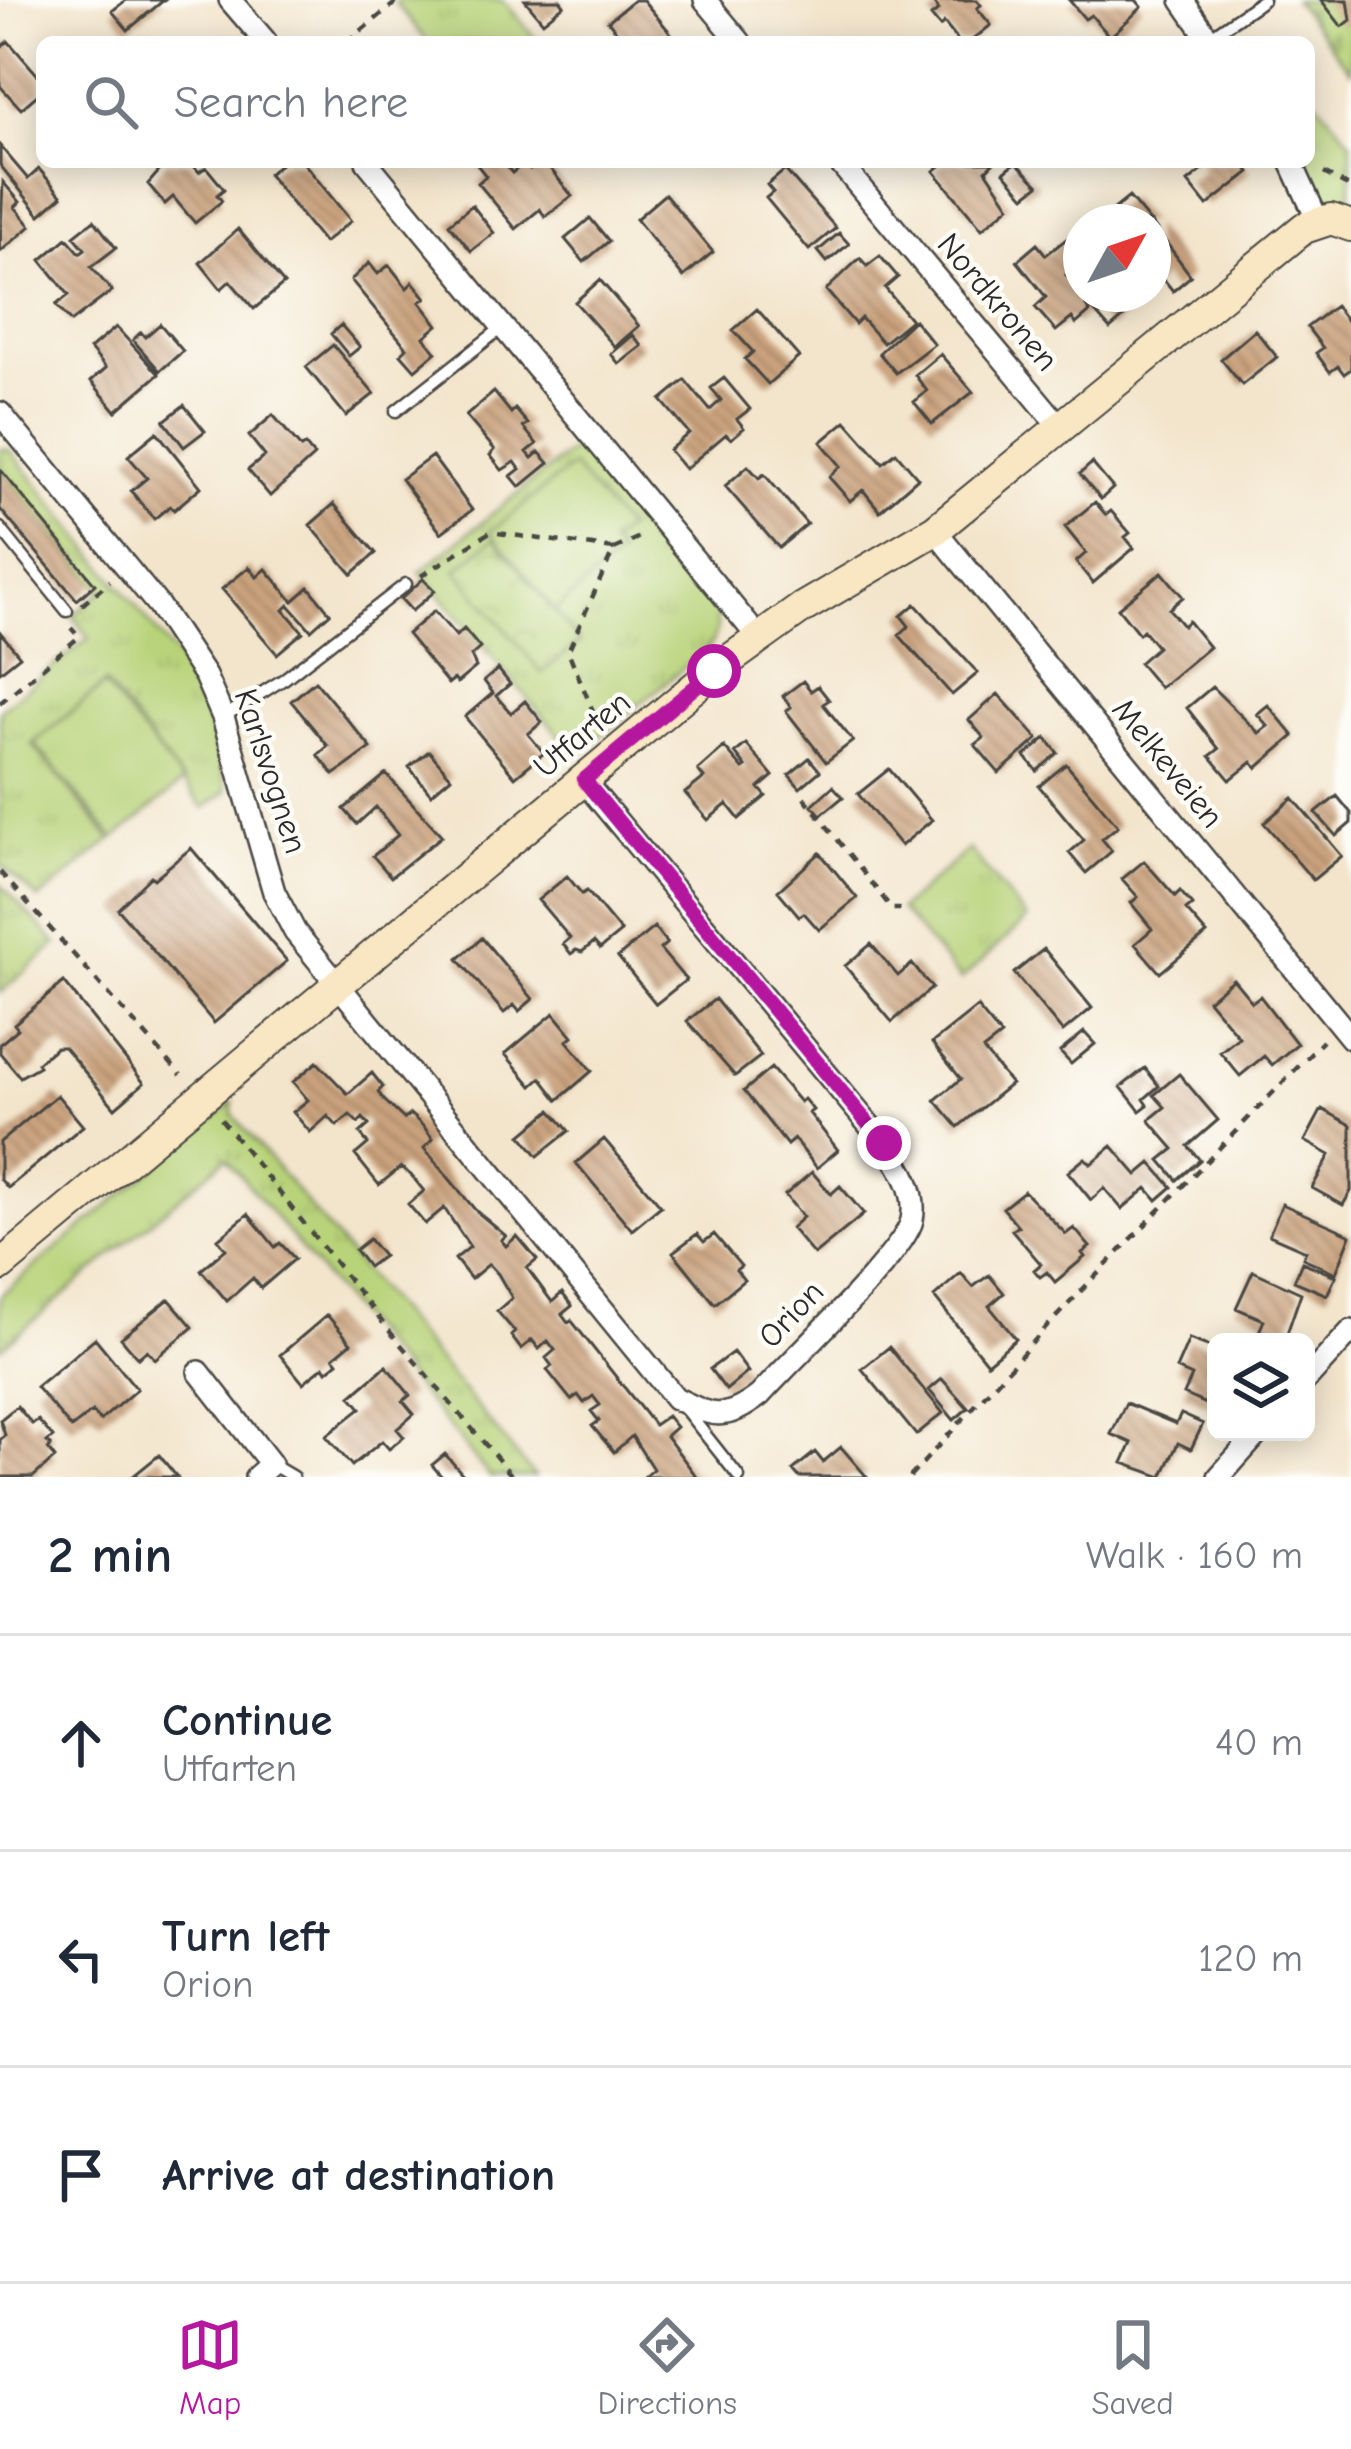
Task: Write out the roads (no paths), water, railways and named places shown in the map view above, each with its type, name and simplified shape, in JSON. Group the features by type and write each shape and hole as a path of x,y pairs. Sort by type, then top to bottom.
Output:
{"main road":[{"path":"1318,221 1330,219 1351,226"},
{"name":"Utfarten","path":"0,1265 758,637 935,530 1263,260 1318,221"}],"street":[{"path":"230,0 261,36"},
{"path":"705,0 735,36"},
{"path":"1182,0 1206,36"},
{"path":"372,168 758,637"},
{"name":"Nordkronen","path":"844,168 1061,428"},
{"path":"1294,168 1318,221"},
{"name":"Karlsvognen","path":"2,420 158,605 205,676 223,717 274,892 295,932 337,985"},
{"name":"Melkeveien","path":"935,530 1345,1031"},
{"name":"Orion","path":"584,780 884,1143 901,1168 913,1202 907,1234 895,1252 760,1395 737,1412 714,1415 676,1398"},
{"path":"337,985 676,1398"},
{"path":"1315,1370 1351,1330"},
{"path":"199,1372 264,1470"},
{"path":"1219,1477 1251,1441"}],"lane":[{"path":"1214,36 1263,0"},
{"path":"396,411 504,326"},
{"path":"0,528 67,610"},
{"path":"223,717 284,679 406,584"},
{"path":"676,1398 739,1477"},
{"path":"264,1470 293,1477"}]}
